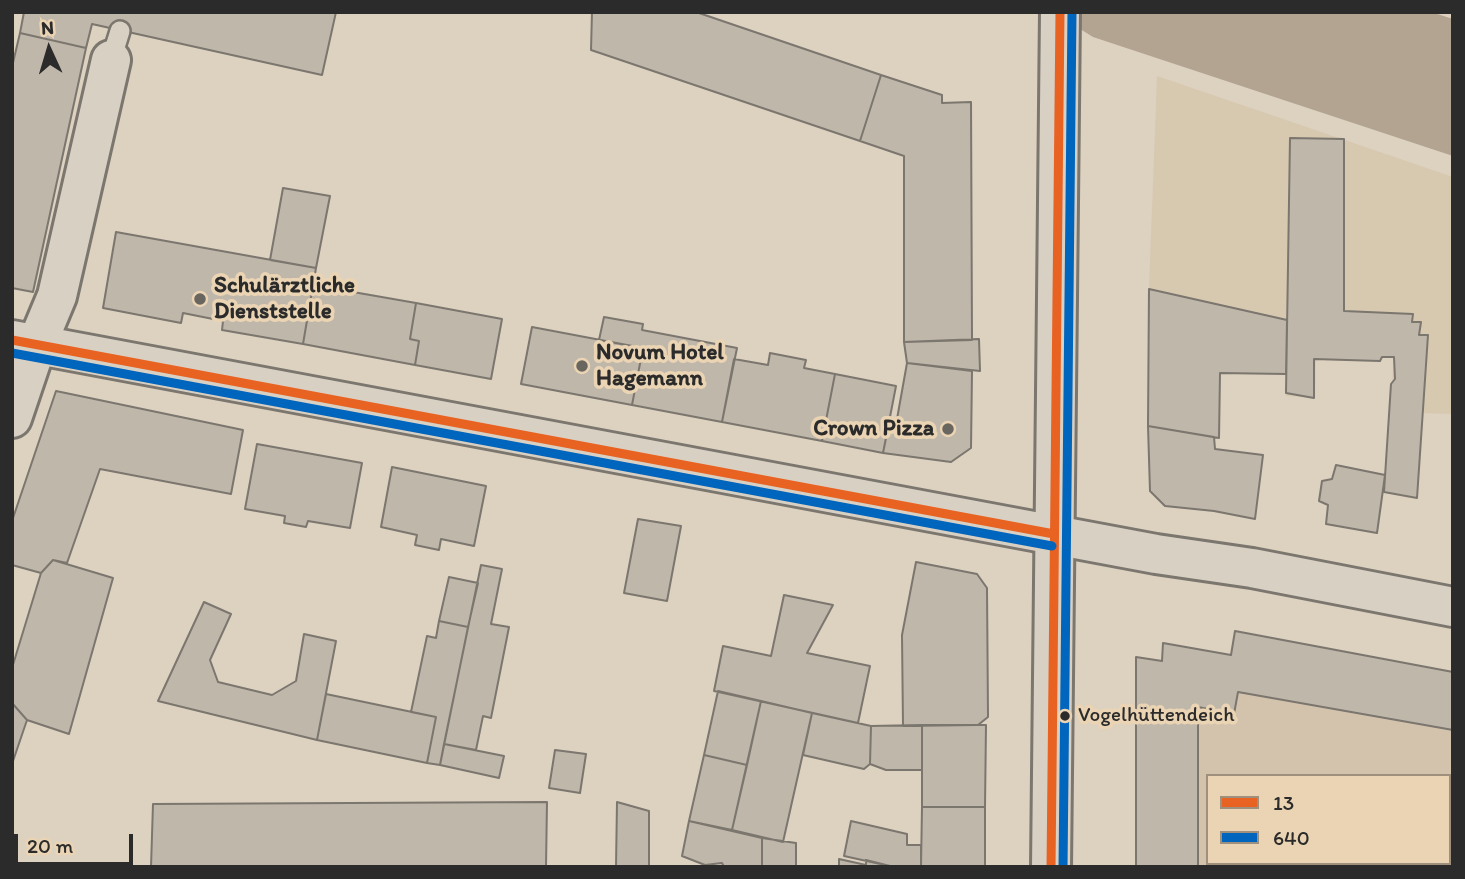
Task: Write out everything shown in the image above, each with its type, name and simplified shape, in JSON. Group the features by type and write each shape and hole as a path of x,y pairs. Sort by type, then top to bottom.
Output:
{"street":[{"path":"1051,867 1060,12"},
{"path":"12,418 25,342 57,296 116,45"},
{"path":"25,342 1453,607"}],"shaded area":[{"path":"1053,12 1431,12 1453,19 1453,156 1093,37"},
{"path":"1157,76 1453,177 1453,414 1422,413 1417,498 1384,492 1394,356 1316,359 1315,398 1286,396 1287,320 1149,289"},
{"path":"1238,692 1453,730 1453,867 1198,867 1198,707"}],"building":[{"path":"24,12 336,12 322,75 92,24 86,48 20,33"},
{"path":"592,12 696,12 881,75 860,141 591,50"},
{"path":"20,33 86,48 33,292 12,288 12,67"},
{"path":"881,75 942,95 942,103 971,102 972,340 904,342 904,156 860,141"},
{"path":"1290,138 1344,139 1344,311 1413,314 1412,322 1421,322 1419,335 1428,335 1417,498 1384,492 1391,384 1395,379 1394,357 1382,357 1380,361 1314,359 1314,398 1286,393"},
{"path":"283,188 330,196 316,268 270,260"},
{"path":"116,232 316,268 303,344 222,330 223,321 183,313 181,323 103,308"},
{"path":"313,285 416,303 410,339 419,341 415,365 303,344"},
{"path":"1149,289 1287,320 1286,374 1220,373 1219,438 1148,426"},
{"path":"416,303 502,319 491,379 415,365 419,341 410,339"},
{"path":"604,317 643,324 642,330 737,348 722,422 632,405 643,348 599,340"},
{"name":"Novum Hotel Hagemann","path":"532,327 643,348 632,405 521,384"},
{"path":"979,339 980,371 907,363 904,342"},
{"path":"770,353 806,360 804,368 835,374 822,441 722,422 734,359 768,365"},
{"path":"907,363 972,371 971,448 951,462 883,453 890,418 897,419"},
{"path":"835,374 896,386 883,453 822,441"},
{"path":"56,391 243,430 231,494 100,469 67,563 53,560 41,573 12,565 12,521"},
{"path":"1148,426 1214,437 1215,449 1263,455 1255,519 1165,506 1150,491"},
{"path":"257,444 362,463 350,528 308,521 306,527 284,523 285,516 245,509"},
{"path":"1336,465 1385,475 1377,533 1326,524 1328,505 1319,501 1322,481 1332,479"},
{"path":"392,467 486,486 474,546 441,539 439,550 415,545 417,535 381,527"},
{"path":"638,519 681,526 667,601 624,593"},
{"path":"53,560 113,578 69,734 27,720 12,703 12,668 41,573"},
{"path":"916,562 977,574 987,588 988,717 978,725 903,726 902,635"},
{"path":"481,565 502,569 491,624 509,627 491,718 483,716 476,750 444,744"},
{"path":"449,577 478,583 468,627 439,621"},
{"path":"784,595 833,605 807,653 870,666 858,723 714,691 723,646 771,656"},
{"path":"204,602 231,614 210,660 218,682 272,695 296,681 304,634 336,641 317,740 158,701"},
{"path":"439,621 468,627 440,765 427,763 436,717 411,712 427,636 436,638"},
{"path":"1235,631 1453,672 1453,730 1238,692 1234,714 1198,707 1198,867 1136,867 1136,657 1162,661 1163,643 1231,655"},
{"path":"718,691 761,701 747,765 704,755"},
{"path":"326,694 436,717 427,763 317,740"},
{"path":"761,701 812,713 783,842 732,830"},
{"path":"12,703 27,720 12,764"},
{"path":"812,713 871,726 870,764 864,769 803,755"},
{"path":"922,725 986,725 985,807 922,807"},
{"path":"922,725 922,770 886,770 870,764 871,726"},
{"path":"444,744 504,756 499,778 440,765"},
{"path":"555,750 586,754 580,793 549,788"},
{"path":"704,755 747,765 732,830 689,821"},
{"path":"547,802 546,867 151,867 153,804"},
{"path":"617,802 649,811 649,867 616,867"},
{"path":"922,807 985,807 985,867 921,867"},
{"path":"689,821 762,838 762,867 724,867 722,863 705,865 682,856"},
{"path":"851,821 907,834 907,845 921,845 921,867 894,867 844,856"},
{"path":"762,838 796,843 796,867 762,867"},
{"path":"839,859 866,865 866,867 839,867"},
{"path":"866,860 894,867 866,867"}],"transit line":[{"name":"13","path":"1051,867 1060,12"},
{"name":"640","path":"1063,867 1072,12"},
{"name":"13","path":"12,340 1054,534"},
{"name":"640","path":"12,353 1052,546"}],"place":[{"name":"Schulärztliche Dienststelle","path":"200,299"},
{"name":"Novum Hotel Hagemann","path":"582,366"},
{"name":"Crown Pizza","path":"948,429"},
{"name":"Vogelhüttendeich","path":"1065,716"}]}
